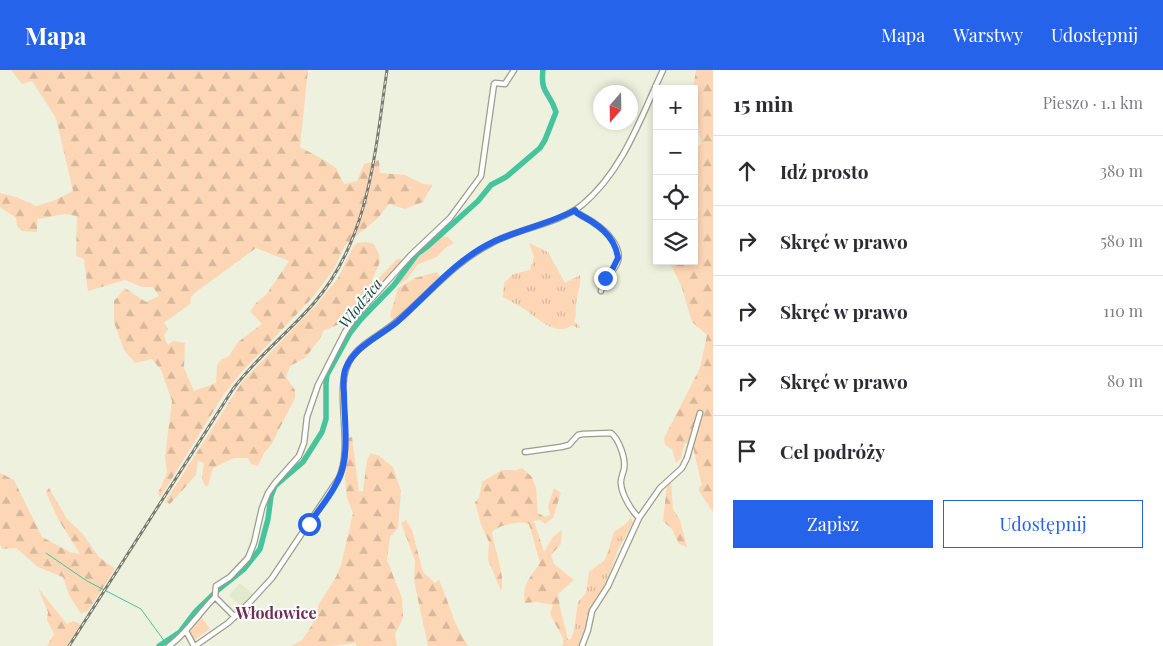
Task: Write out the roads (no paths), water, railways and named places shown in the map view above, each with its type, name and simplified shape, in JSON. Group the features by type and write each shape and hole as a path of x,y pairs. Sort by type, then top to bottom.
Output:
{"street":[{"path":"168,646 186,631 215,596 215,588 230,577 248,558 268,493 299,456 304,443 307,417 318,385 354,318 411,255 450,218 481,176 484,166 486,134 494,84 505,84 514,70"},
{"path":"186,631 194,646 235,617 272,578 339,478 345,453 343,377 351,358 364,345 398,321 422,297 474,252 493,242 575,210 590,197 614,170 663,70"},
{"path":"575,210 595,223 607,234 618,253 617,262 603,282 601,291"},
{"path":"582,646 592,611 608,586 639,518 660,488 682,468 687,458 700,413"},
{"path":"525,452 561,448 569,445 578,435 611,433 615,436 625,458 620,482 624,496 639,518"},
{"path":"215,596 235,617"}],"waterway":[{"name":"Włodzica","path":"159,646 180,632 196,611 244,569 260,549 268,519 271,496 275,486 303,462 322,432 326,419 327,375 350,333 394,285 417,254 478,201 491,185 506,177 540,148 556,112 544,89 543,70"},
{"path":"46,553 87,581 141,609 165,642"}],"railway":[{"path":"69,646 233,389 252,366 314,303 333,278 359,222 367,192 387,70"}],"district":[{"name":"Włodowice","path":"276,612"}]}
